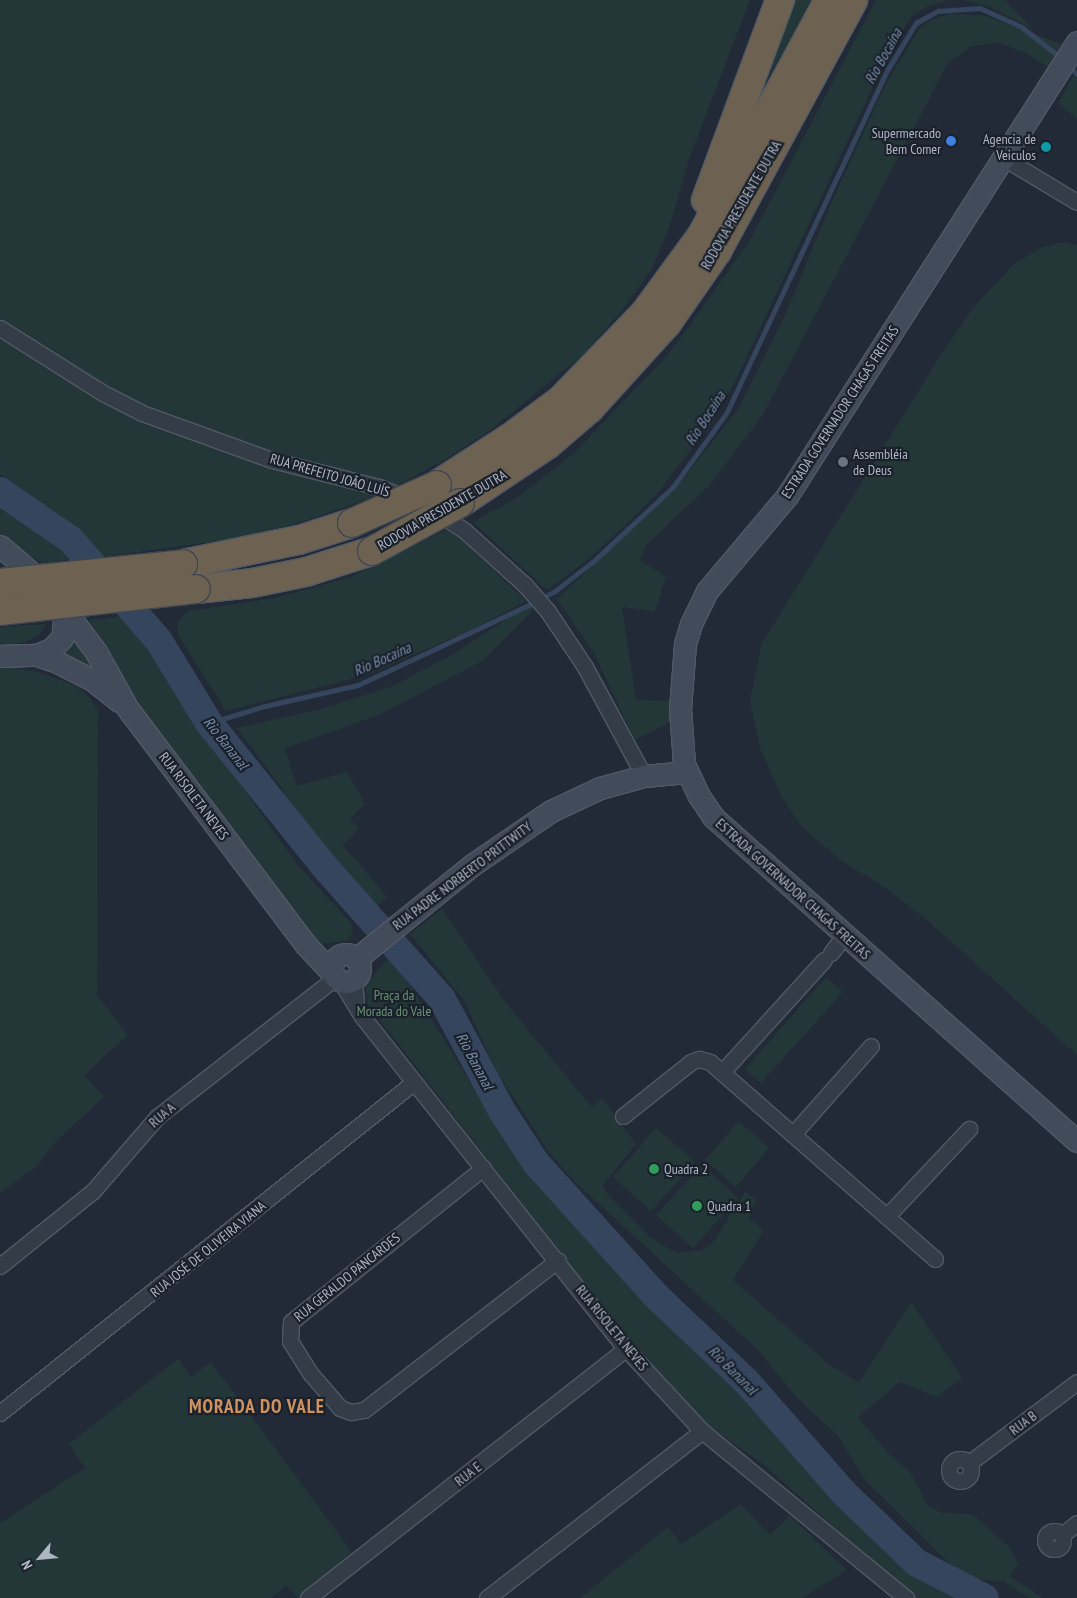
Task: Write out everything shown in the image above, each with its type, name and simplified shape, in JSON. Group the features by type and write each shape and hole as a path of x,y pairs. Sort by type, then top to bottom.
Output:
{"highway":[{"path":"682,266 780,0"},
{"name":"RODOVIA PRESIDENTE DUTRA","path":"0,582 183,564 299,540 352,523 438,485 510,438 561,400 610,352 682,266 750,151 829,0"},
{"name":"RODOVIA PRESIDENTE DUTRA","path":"0,611 252,583 306,572 372,550 460,503 512,470 582,415 634,363 667,323 717,251 853,0"}],"main road":[{"name":"ESTRADA GOVERNADOR CHAGAS FREITAS","path":"1075,46 1002,157 788,496 718,574 699,605 690,624 681,671 681,742 687,772 712,817 1077,1141"},
{"name":"RUA RISOLETA NEVES","path":"0,546 42,582 64,609 96,652 128,709 305,944 345,969"},
{"path":"0,656 37,655 55,646 62,638 66,622 64,609"},
{"path":"37,655 91,679 128,709"},
{"name":"RUA PADRE NORBERTO PRITTWITY","path":"345,969 472,865 544,815 600,788 644,776 687,772"}],"street":[{"path":"1002,157 1077,202"},
{"name":"RUA PREFEITO JOÃO LUÍS","path":"0,328 103,393 142,413 272,460 379,487 426,506 465,531 525,585 547,610 589,674 644,776"},
{"path":"723,1070 844,936"},
{"name":"RUA RISOLETA NEVES","path":"345,969 362,1015 558,1260 626,1349 702,1431 906,1598"},
{"name":"RUA A","path":"0,1266 88,1196 157,1118 345,969"},
{"path":"794,1133 871,1046"},
{"path":"623,1116 695,1060 705,1060 723,1070 935,1259"},
{"name":"RUA JOSÉ DE OLIVEIRA VIANA","path":"0,1413 414,1082"},
{"path":"886,1216 969,1129"},
{"name":"RUA GERALDO PANCARDES","path":"483,1168 291,1322 290,1341 311,1374 340,1408 351,1412 364,1410 558,1260"},
{"name":"RUA E","path":"308,1598 626,1349"},
{"name":"RUA B","path":"969,1463 1077,1382"},
{"path":"487,1598 702,1431"},
{"path":"1062,1535 1077,1523"},
{"path":"887,1583 892,1598"}],"green space":[{"path":"0,0 750,0 689,159 670,225 652,269 623,309 586,352 490,430 446,459 392,488 323,464 243,444 149,409 111,391 0,321"},
{"path":"788,0 813,0 752,106"},
{"path":"876,0 950,0 928,6 912,16 891,48 735,382 709,426 659,491 587,560 547,590 473,522 518,497 574,453 665,358 750,240"},
{"path":"963,0 1005,0 1033,29 990,7"},
{"path":"949,14 983,15 1061,44 1048,67 1024,52 996,42 970,47 948,63 762,416 709,486 646,545 640,560 666,577 655,611 622,607 636,700 670,701 674,720 635,740 594,653 557,599 675,489 739,408 784,318 832,201 887,82 919,29 931,20"},
{"path":"1077,70 1077,119 1058,103"},
{"path":"1065,242 1077,245 1077,1055 926,919 884,887 840,860 801,826 780,794 760,748 750,701 762,643 944,350 974,307 1013,265 1042,247"},
{"path":"0,333 103,397 381,494 308,520 240,538 100,557 54,515 0,474"},
{"path":"0,502 31,522 79,558 42,563 0,538"},
{"path":"450,528 526,601 473,629 367,675 226,711 178,635 177,621 189,611 275,598 351,577"},
{"path":"529,605 533,610 482,661 379,715 285,748 297,786 347,772 365,804 350,818 359,829 343,845 387,897 377,906 368,905 302,835 283,790 237,728 325,708 393,686 455,653"},
{"path":"128,616 172,678 203,731 297,864 351,923 353,932 347,941 316,944 155,728 88,620"},
{"path":"46,624 38,635 25,642 0,646 0,627"},
{"path":"80,640 102,678 58,657"},
{"path":"0,666 38,672 76,686 91,699 98,712 97,995 128,1035 84,1075 104,1097 57,1140 37,1166 0,1193"},
{"path":"442,909 504,1000 528,1030 592,1107 602,1098 636,1144 603,1185 607,1194 650,1237 676,1253 703,1250 714,1241 745,1192 756,1200 749,1219 764,1230 733,1280 826,1362 859,1383 911,1302 962,1378 937,1397 900,1382 858,1417 889,1454 910,1472 928,1506 942,1513 972,1514 1010,1548 1018,1564 1010,1576 1043,1598 1030,1598 1004,1582 966,1578 866,1481 838,1436 796,1397 758,1350 574,1181 548,1151 497,1072 464,1000 410,934"},
{"name":"Praça da Morada do Vale","path":"387,960 393,961 398,966 530,1178 737,1376 791,1443 866,1523 917,1568 974,1598 917,1598 892,1579 762,1463 710,1427 673,1390 608,1314 368,1005 365,985"},
{"path":"826,977 843,992 761,1083 745,1069"},
{"path":"739,1121 769,1148 736,1187 705,1160"},
{"name":"Quadra 2","path":"656,1128 695,1162 651,1211 613,1177"},
{"name":"Quadra 1","path":"702,1165 738,1198 693,1248 656,1215"},
{"path":"178,1359 191,1377 211,1362 352,1552 299,1598 286,1585 271,1598 0,1598 0,1523 85,1468 69,1444"},
{"path":"741,1504 770,1535 790,1516 847,1570 802,1598 580,1598 668,1527 681,1544"}],"waterway":[{"name":"Rio Bocaína","path":"209,723 265,706 358,685 529,605 555,591 595,560 673,487 727,412 888,69 916,23 938,11 980,8 1022,27 1060,57"},
{"name":"Rio Bocaína","path":"1069,66 1077,74"},
{"name":"Rio Bananal","path":"0,491 71,540 159,641 209,723 323,865 442,999 502,1111 536,1163 656,1296 746,1381 845,1494 917,1563 985,1598"}],"place":[{"name":"Supermercado Bem Comer","path":"951,141"},
{"name":"Agencia de Veiculos","path":"1046,147"},
{"name":"Assembléia de Deus","path":"843,462"},
{"name":"Quadra 2","path":"654,1169"},
{"name":"Quadra 1","path":"697,1206"}],"district":[{"name":"MORADA DO VALE","path":"257,1407"}]}
